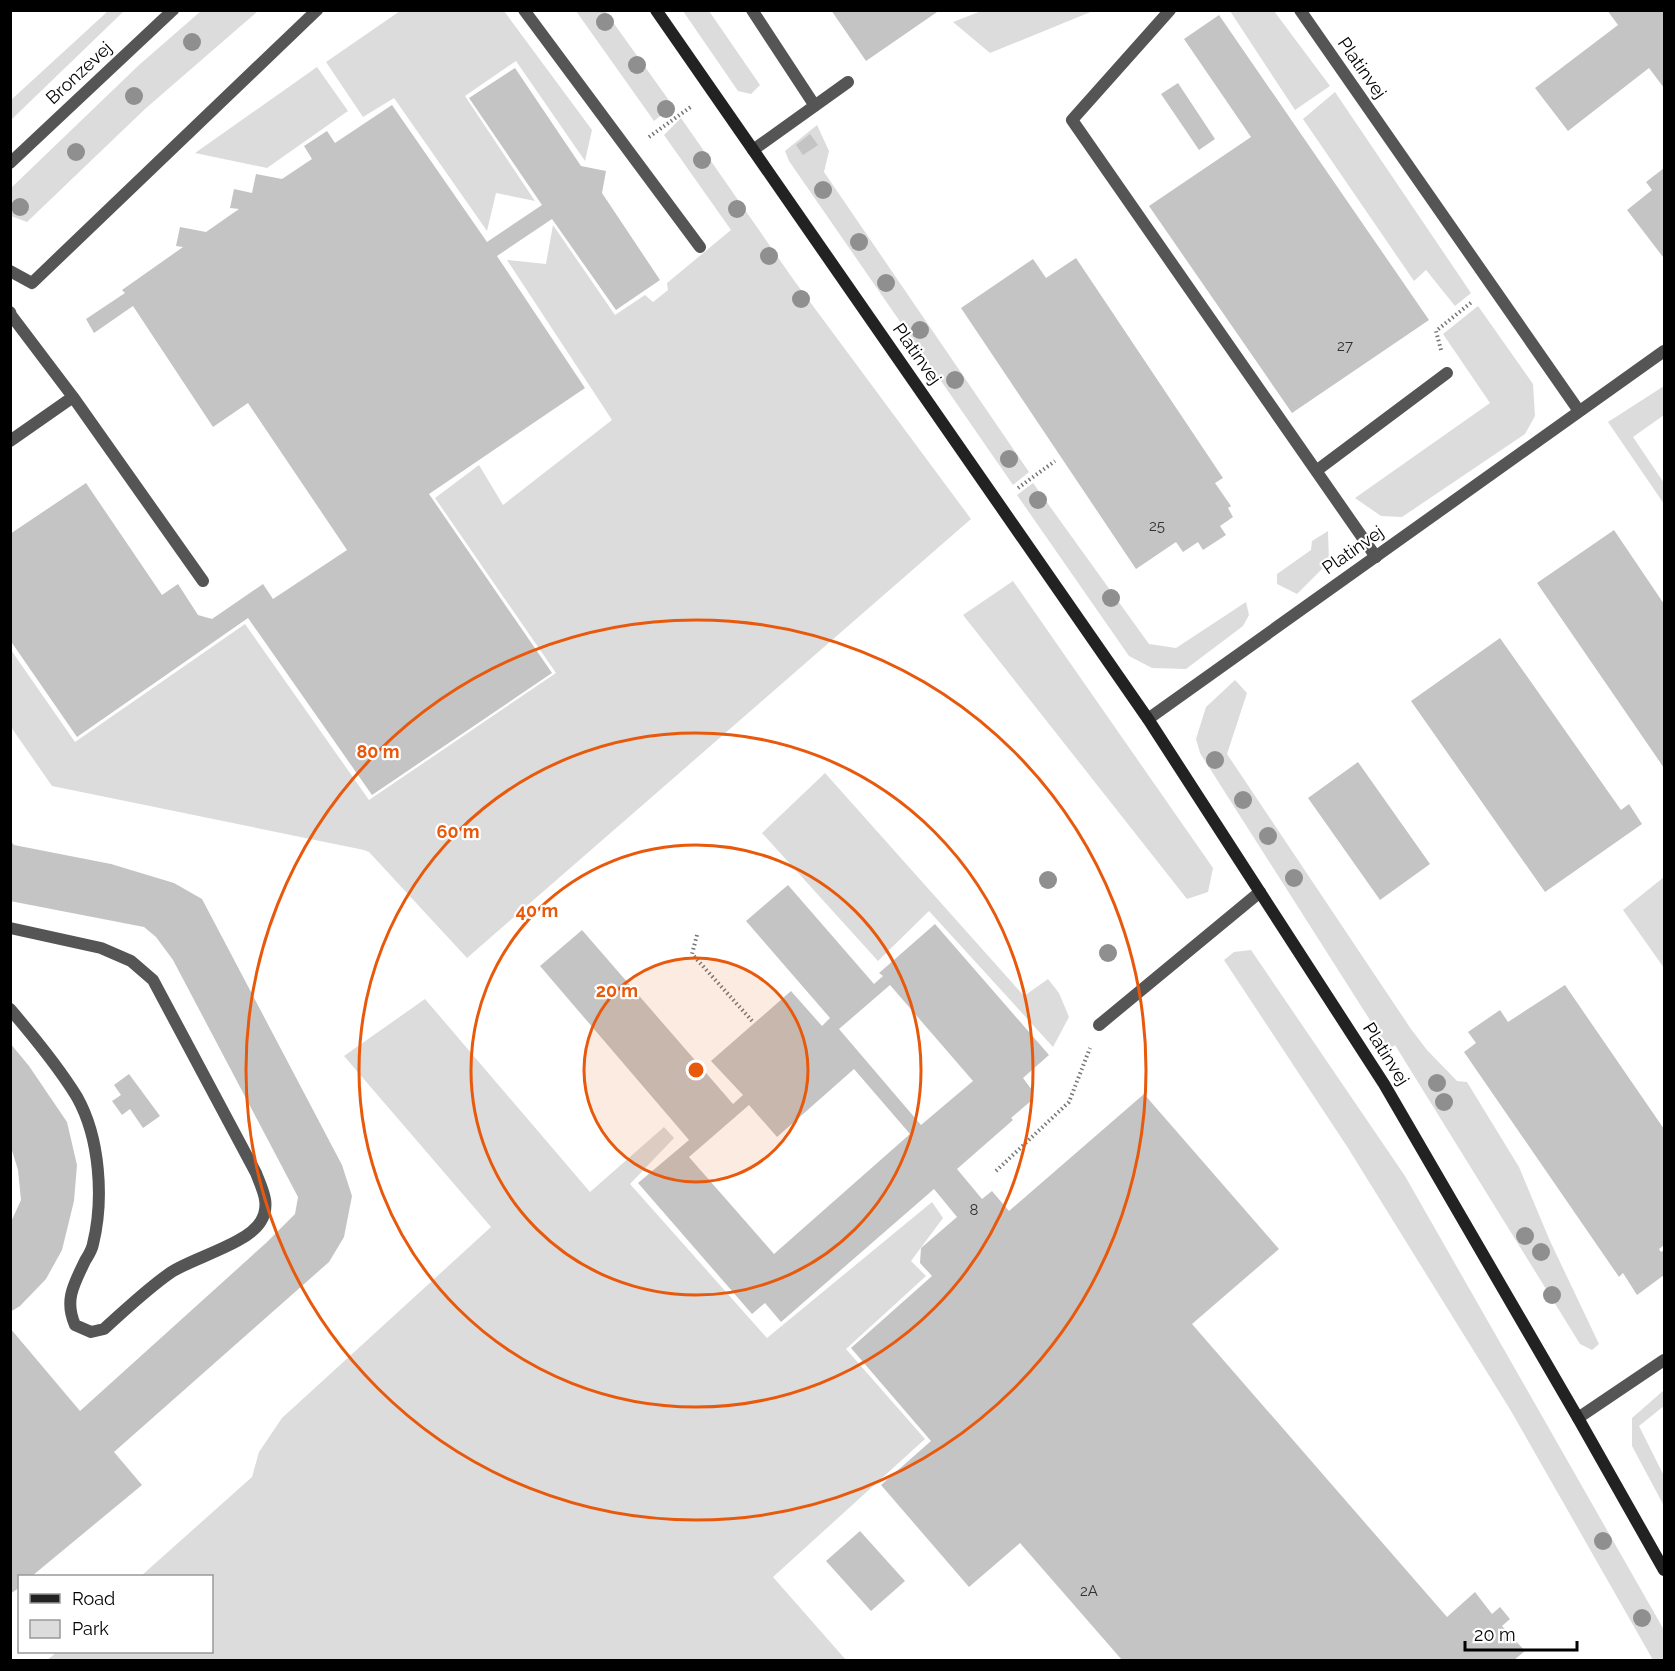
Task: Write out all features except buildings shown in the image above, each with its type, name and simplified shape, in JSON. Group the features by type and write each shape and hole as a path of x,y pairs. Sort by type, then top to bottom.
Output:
{"street":[{"name":"Bronzevej","path":"10,163 173,10"},
{"path":"10,271 32,283 317,10"},
{"path":"524,10 700,247"},
{"name":"Platinvej","path":"656,10 1148,719 1260,892 1384,1084 1665,1570"},
{"path":"752,10 815,106"},
{"path":"1170,10 1072,120 1376,557"},
{"name":"Platinvej","path":"1300,10 1579,411"},
{"path":"753,150 848,82"},
{"path":"10,312 203,581"},
{"name":"Platinvej","path":"1148,719 1665,351"},
{"path":"1316,471 1447,373"},
{"path":"10,441 73,398"},
{"path":"1099,1025 1260,892"},
{"path":"10,928 101,948 131,961 153,980 256,1173 267,1202 261,1221 244,1235 210,1255 172,1272 104,1329 91,1332 75,1325 69,1312 73,1284 93,1246 99,1193 94,1138 78,1098 10,1009"},
{"path":"1578,1418 1665,1360"}],"path":[{"path":"629,151 712,91"},
{"path":"1447,373 1436,331 1492,285"},
{"path":"998,503 1055,462"},
{"path":"697,935 692,954 754,1023"},
{"path":"996,1171 1069,1102 1099,1025"}],"green space":[{"path":"984,10 1093,11 990,53 953,22"},
{"path":"108,11 124,11 11,120 11,100"},
{"path":"201,11 258,11 145,109 27,222 11,216 11,188 139,65"},
{"path":"400,11 504,11 592,130 585,161 516,61 465,96 535,201 496,193 487,231 394,98 363,117 326,62"},
{"path":"576,11 605,11 673,106 654,121"},
{"path":"683,11 709,11 760,85 751,94 738,91"},
{"path":"1230,11 1274,11 1330,86 1295,110"},
{"path":"317,67 348,111 267,168 195,153"},
{"path":"1335,92 1471,293 1455,306 1426,270 1414,281 1303,119"},
{"path":"681,118 793,279 971,519 467,958 369,852 52,786 11,727 11,650 75,742 245,624 369,800 556,673 435,498 479,465 503,505 612,420 507,260 546,264 553,225 615,315 645,295 653,302 668,290 667,283 731,230 664,135"},
{"path":"817,125 829,151 824,172 1029,472 1013,485 789,161 785,151"},
{"path":"1478,306 1533,384 1535,416 1525,434 1402,517 1381,516 1355,498 1490,403 1443,334"},
{"path":"1664,386 1664,415 1633,437 1664,483 1664,504 1608,422"},
{"path":"1033,483 1149,644 1176,648 1246,602 1249,615 1243,626 1186,669 1152,668 1129,656 1017,495"},
{"path":"1328,531 1329,562 1297,594 1277,584 1277,574 1311,550 1312,541"},
{"path":"1013,581 1213,868 1208,892 1187,899 963,615"},
{"path":"1235,680 1247,693 1227,754 1411,1029 1427,1050 1457,1081 1467,1082 1519,1167 1550,1241 1599,1344 1592,1350 1580,1344 1395,1045 1389,1050 1200,753 1196,739 1206,707"},
{"path":"825,773 1024,996 1048,979 1059,993 1069,1017 1053,1047 929,911 878,961 762,833"},
{"path":"1664,877 1664,968 1623,910"},
{"path":"1251,950 1405,1176 1664,1630 1664,1660 1653,1660 1511,1411 1348,1148 1224,960 1234,952"},
{"path":"425,999 590,1192 664,1127 674,1138 630,1184 767,1338 932,1202 943,1218 911,1261 926,1276 846,1349 925,1439 773,1577 846,1660 47,1660 56,1653 213,1653 213,1575 142,1575 252,1477 259,1452 282,1418 491,1227 344,1056"},
{"path":"1664,1390 1664,1406 1639,1426 1664,1476 1664,1506 1632,1446 1632,1418"}]}
